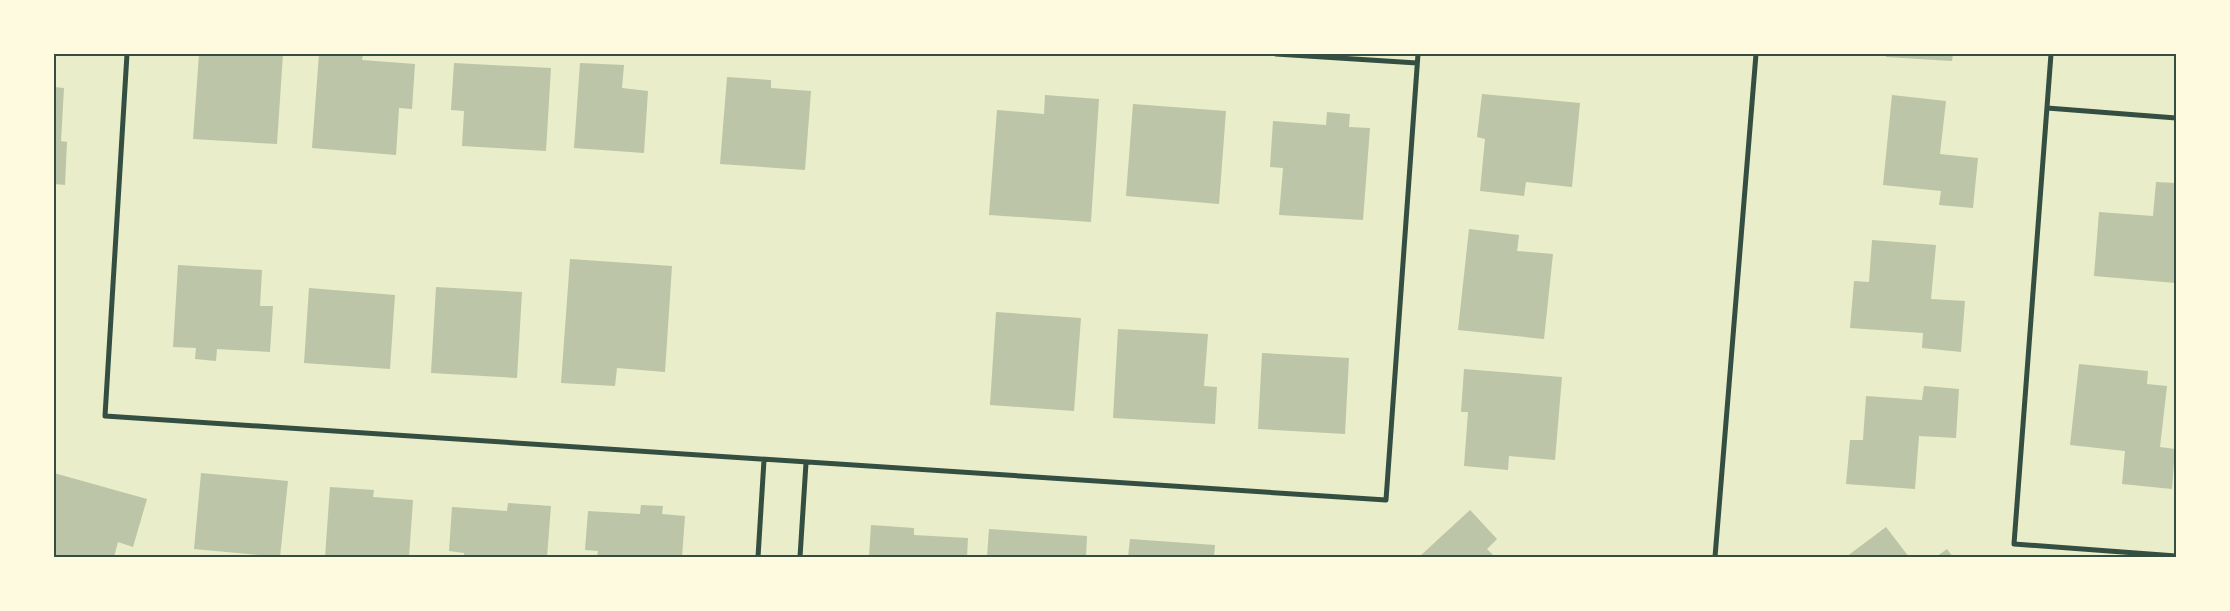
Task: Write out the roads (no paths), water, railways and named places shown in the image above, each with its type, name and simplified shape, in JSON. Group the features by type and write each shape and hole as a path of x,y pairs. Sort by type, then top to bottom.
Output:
{"street":[{"path":"127,54 105,416 1386,500 1418,54"},
{"path":"1276,54 1417,63"},
{"path":"1715,557 1756,54"},
{"path":"2051,54 2014,544 2176,556"},
{"path":"2047,108 2176,118"},
{"path":"758,557 764,460"},
{"path":"800,557 806,463"}]}
